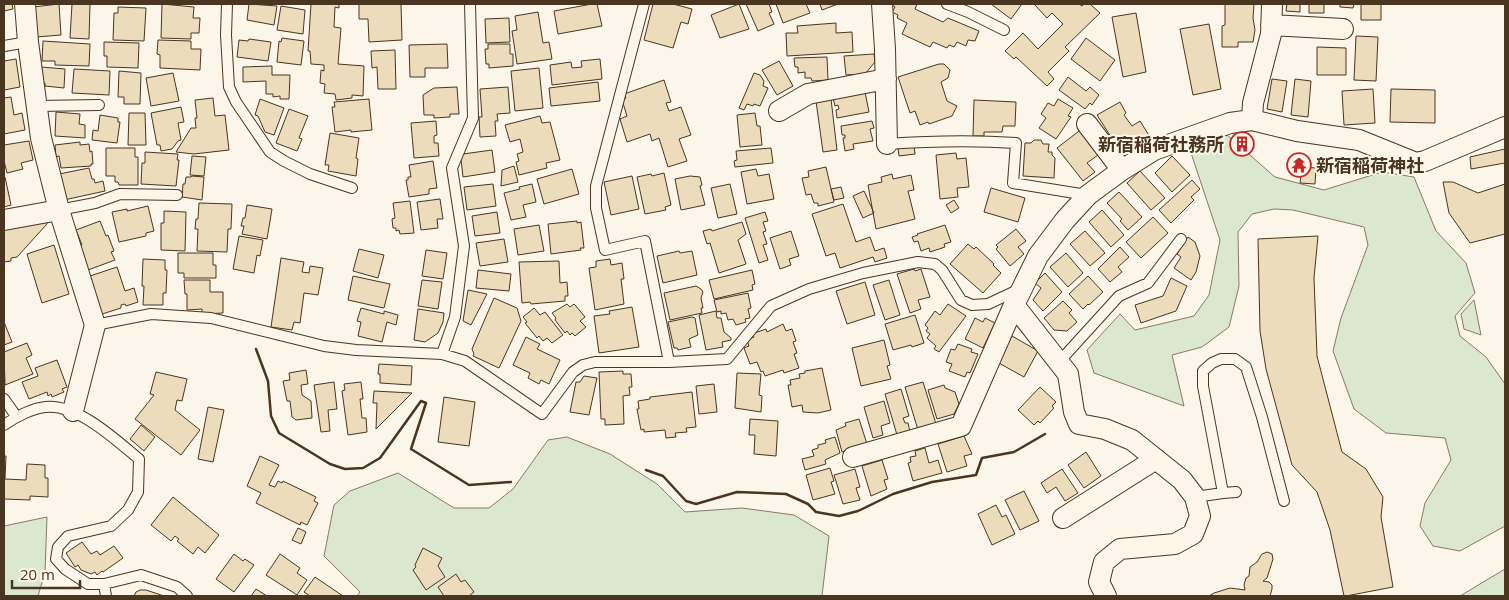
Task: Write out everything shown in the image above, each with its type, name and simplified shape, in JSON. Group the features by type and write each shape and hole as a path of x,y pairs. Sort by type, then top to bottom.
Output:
{"street":[{"path":"25,4 28,42 41,138 59,210 95,325 73,411"},
{"path":"882,4 887,144"},
{"path":"1252,120 1253,103 1271,34 1272,4"},
{"path":"1272,25 1342,29"},
{"path":"779,111 808,94 886,79"},
{"path":"853,457 961,426 1018,296 1038,256 1065,220 1088,196 1122,170 1154,150 1230,122 1252,120 1297,130 1359,140 1416,163 1425,161 1505,127"},
{"path":"1087,124 1122,170"},
{"path":"4,220 59,210"},
{"path":"1018,296 1068,374 1074,412 1079,424 1105,429 1132,440 1182,480 1195,497 1200,516 1193,534 1175,544 1120,549 1104,562 1099,582 1106,596"},
{"path":"1063,518 1156,459"}],"lane":[{"path":"227,4 226,34 229,87 236,102 270,152 310,174 352,188"},
{"path":"442,354 455,317 464,246 452,168 473,118 470,4"},
{"path":"644,4 602,157 596,186 596,208 605,250 644,241 669,362"},
{"path":"947,4 1004,30"},
{"path":"4,46 28,42"},
{"path":"37,106 99,105"},
{"path":"887,144 979,140 1016,143 1013,182 1088,196"},
{"path":"59,210 95,203 120,194 177,194"},
{"path":"1059,362 1119,296 1148,282 1181,239"},
{"path":"95,325 151,314 211,318 324,346 356,350 442,354 465,361 542,414 573,372 583,365 595,362 669,362 727,359 771,306 809,289 863,273 918,262 935,264 942,270 961,300 972,305 988,304 1018,296"},
{"path":"1223,493 1202,376 1203,371 1212,363 1221,359 1235,359 1246,367 1262,417 1284,501"},
{"path":"4,399 16,416"},
{"path":"4,425 16,416 46,407 73,411 109,435 139,459 138,492 128,510 111,526 68,536 58,547 56,559 65,569 88,584 104,584 141,575 177,587 186,596"},
{"path":"1195,497 1236,492"},
{"path":"104,584 106,596"}],"green space":[{"path":"1227,135 1275,177 1324,190 1382,172 1414,177 1436,231 1466,263 1475,293 1455,316 1460,336 1486,357 1505,384 1505,526 1460,551 1433,546 1420,526 1425,503 1451,460 1445,438 1386,433 1354,409 1333,351 1341,318 1368,245 1364,227 1293,210 1274,209 1252,214 1238,232 1239,286 1229,327 1202,347 1172,355 1184,406 1094,373 1087,350 1120,314 1135,330 1194,316 1209,295 1220,240 1190,150"},
{"path":"1474,300 1481,335 1464,329 1461,314"},
{"path":"567,437 610,454 657,484 685,512 742,508 794,515 829,536 822,596 357,596 360,592 324,556 334,505 350,491 398,473 454,508 489,508 513,489 548,440"},
{"path":"47,517 45,572 38,596 4,596 4,526"},
{"path":"1505,569 1505,596 1460,596"}],"building":[{"path":"4,4 12,4 13,9 4,11"},
{"path":"59,4 61,35 36,37 33,7"},
{"path":"72,4 90,4 89,39 70,38"},
{"path":"162,4 194,7 193,18 200,18 199,33 191,33 191,39 161,38"},
{"path":"249,4 277,6 274,25 247,20"},
{"path":"311,4 339,4 339,8 335,7 334,27 341,28 338,64 364,66 363,96 352,95 352,98 336,100 335,94 324,93 325,84 320,83 321,70 324,71 324,65 311,64 310,51 308,51"},
{"path":"359,4 401,4 402,40 369,42 368,19 359,19"},
{"path":"597,4 602,26 558,34 554,11"},
{"path":"653,4 673,4 692,9 688,24 681,22 673,48 644,40"},
{"path":"739,4 749,29 720,38 711,15"},
{"path":"746,4 769,4 772,12 769,13 774,24 758,31"},
{"path":"776,4 806,4 810,13 783,23"},
{"path":"820,4 838,4 822,10"},
{"path":"893,4 917,4 915,9 943,22 948,18 979,31 975,41 968,40 966,46 957,42 954,47 949,45 947,48 933,42 930,47 902,34 907,23 897,18 898,15 892,12 895,7"},
{"path":"991,4 1022,4 1011,19"},
{"path":"1034,4 1079,4 1082,6 1090,4 1100,13 1065,47 1069,51 1048,72 1054,79 1047,86 1016,57 1014,59 1005,51 1023,33 1038,49 1063,24 1052,13 1047,18"},
{"path":"1225,4 1254,4 1253,18 1255,30 1253,42 1238,42 1238,47 1222,47"},
{"path":"1287,4 1300,4 1300,12 1286,11"},
{"path":"1309,4 1324,4 1324,13 1309,13"},
{"path":"1340,4 1354,4 1353,8 1340,7"},
{"path":"1361,4 1381,4 1381,20 1361,20"},
{"path":"281,6 305,10 303,34 277,30"},
{"path":"118,7 146,8 144,41 113,40 114,13 118,13"},
{"path":"538,12 543,43 549,42 552,59 517,64 512,31 517,30 515,16"},
{"path":"1136,13 1146,72 1123,77 1112,17"},
{"path":"509,18 510,42 486,43 485,19"},
{"path":"836,23 836,33 852,32 853,52 787,56 786,33 798,33 797,26"},
{"path":"1209,24 1221,89 1193,95 1180,29"},
{"path":"1356,36 1378,37 1376,81 1354,80"},
{"path":"282,38 304,41 301,65 277,62 279,41 281,42"},
{"path":"1086,38 1115,60 1100,81 1071,59"},
{"path":"249,39 271,42 268,61 237,57 239,40 248,41"},
{"path":"158,40 191,41 191,49 201,49 200,70 160,68 160,55 157,54"},
{"path":"43,41 90,44 89,66 55,65 55,61 42,61"},
{"path":"104,42 139,43 138,68 107,67 107,56 104,56"},
{"path":"447,44 448,68 425,68 425,77 410,77 409,45"},
{"path":"488,44 510,44 510,54 513,54 513,66 489,68 489,64 486,64 485,49 488,49"},
{"path":"1317,47 1346,48 1346,75 1317,75"},
{"path":"395,50 396,89 378,89 377,67 372,68 371,51"},
{"path":"874,54 875,62 865,74 846,75 844,56"},
{"path":"827,57 828,80 812,81 811,78 805,78 805,72 798,73 798,67 795,67 794,58"},
{"path":"16,59 20,87 4,90 4,61"},
{"path":"600,59 602,79 552,85 550,65 571,62 572,68 582,67 581,61"},
{"path":"779,61 793,86 777,95 762,70"},
{"path":"944,64 950,70 948,78 941,82 947,101 957,106 952,116 920,125 915,111 910,113 898,77"},
{"path":"272,66 272,75 290,75 289,99 280,99 280,96 273,97 273,94 266,94 266,81 243,82 243,67"},
{"path":"41,67 65,69 64,88 45,86 45,83 42,83"},
{"path":"539,68 543,108 515,111 511,71"},
{"path":"74,69 110,71 109,95 72,93"},
{"path":"119,71 141,73 140,104 124,104 124,97 118,97"},
{"path":"173,73 179,101 151,106 146,78"},
{"path":"754,73 760,75 764,81 763,86 768,88 760,106 747,104 744,110 739,108"},
{"path":"1068,77 1086,91 1090,87 1099,95 1092,105 1090,103 1085,109 1059,90"},
{"path":"1272,79 1287,81 1282,112 1267,109"},
{"path":"1295,79 1311,81 1308,117 1291,115"},
{"path":"664,80 671,102 666,103 669,111 681,107 691,135 679,139 687,161 668,167 659,138 652,141 650,134 627,142 620,119 627,116 622,100 626,98 624,94"},
{"path":"598,82 600,101 551,106 549,88"},
{"path":"457,87 459,114 450,114 450,117 434,118 434,115 424,115 423,95 434,88"},
{"path":"508,87 510,113 497,114 498,121 495,121 496,136 480,137 479,117 482,117 480,89"},
{"path":"1373,89 1375,123 1344,125 1342,91"},
{"path":"1391,89 1435,90 1435,123 1390,122"},
{"path":"865,92 869,112 837,118 836,110 839,109 838,105 835,106 833,98"},
{"path":"11,97 14,115 22,113 25,130 4,134 4,98"},
{"path":"213,98 215,116 225,115 229,150 194,154 176,152 191,128 196,128 195,100"},
{"path":"260,99 284,108 274,135 265,132 258,116 255,115"},
{"path":"369,99 372,130 335,132 332,107 335,107 334,102"},
{"path":"831,99 837,150 823,152 816,101"},
{"path":"1058,99 1073,108 1068,116 1071,117 1056,139 1039,128 1046,118 1041,114 1048,103 1054,106"},
{"path":"974,100 1016,102 1015,126 1003,126 1002,132 984,132 984,136 973,136"},
{"path":"1120,102 1126,113 1124,115 1132,126 1140,121 1150,137 1130,150 1128,146 1120,151 1097,115"},
{"path":"181,107 184,122 178,123 181,140 172,149 161,151 160,145 157,145 151,113"},
{"path":"289,109 308,116 299,138 302,139 297,151 276,143"},
{"path":"56,112 80,114 79,124 85,125 85,138 55,136"},
{"path":"129,113 145,113 146,145 128,145"},
{"path":"755,113 757,126 760,126 762,145 740,147 737,115"},
{"path":"100,115 118,118 118,122 120,122 117,143 92,140 93,130 98,131"},
{"path":"540,116 542,123 550,122 560,160 546,163 547,168 519,175 516,162 519,161 517,154 523,152 520,139 510,142 505,125"},
{"path":"436,121 437,135 434,136 434,143 438,143 439,156 414,158 411,123"},
{"path":"872,121 874,128 870,129 873,141 853,144 854,149 845,151 843,138 845,138 845,135 842,135 841,126"},
{"path":"1083,128 1089,144 1098,155 1087,163 1095,172 1083,181 1057,148"},
{"path":"330,133 359,138 356,176 328,171 329,165 325,165"},
{"name":"新宿稲荷社務所","path":"1248,138 1249,149 1235,150 1234,140"},
{"path":"1034,140 1041,140 1043,144 1049,144 1048,152 1052,152 1055,158 1054,178 1023,176 1025,143 1031,143"},
{"path":"29,141 33,160 21,163 23,169 7,173 4,161 4,145"},
{"path":"80,142 80,145 89,144 90,152 92,151 93,164 91,166 61,168 59,156 56,157 55,145"},
{"path":"914,146 915,154 899,156 898,148"},
{"path":"106,148 135,148 135,157 138,157 138,185 119,185 118,182 115,182 115,176 106,176"},
{"path":"771,148 773,163 735,167 734,161 737,160 736,151"},
{"path":"1505,149 1505,163 1471,169 1470,157"},
{"path":"492,150 495,172 463,177 461,159 463,154"},
{"path":"145,152 178,154 176,186 141,184 142,163 145,163"},
{"path":"956,153 957,159 966,158 969,187 957,188 958,197 940,199 936,155"},
{"path":"192,156 206,157 204,176 190,175"},
{"path":"1172,156 1190,175 1172,192 1155,173"},
{"path":"433,161 437,188 429,189 429,194 409,197 406,180 408,180 408,177 411,177 409,165"},
{"path":"514,166 518,182 501,186 502,170"},
{"path":"826,167 834,202 818,206 818,203 814,203 811,194 806,195 802,178 809,177 808,171"},
{"path":"1302,167 1316,168 1315,184 1300,183"},
{"path":"89,168 95,183 103,181 105,191 64,200 59,174"},
{"path":"572,169 579,194 544,204 537,179"},
{"path":"756,169 758,176 769,174 774,199 747,204 741,172"},
{"path":"1140,171 1165,198 1151,210 1127,183"},
{"path":"664,173 671,205 665,207 666,210 645,214 637,177"},
{"path":"892,174 893,179 911,175 914,190 908,191 915,219 876,229 868,185 882,182 881,177"},
{"path":"632,176 639,209 611,215 604,182"},
{"path":"690,176 700,177 702,185 700,186 705,205 681,210 675,179"},
{"path":"4,177 11,205 4,207"},
{"path":"186,177 204,177 202,200 182,197 183,184 185,184"},
{"path":"1192,180 1200,189 1191,197 1194,200 1171,223 1159,210"},
{"path":"1443,182 1453,182 1478,193 1505,184 1505,234 1470,243 1449,213"},
{"path":"493,184 496,206 467,210 464,187"},
{"path":"532,184 536,202 523,205 526,217 511,220 504,193"},
{"path":"730,184 737,214 718,218 711,188"},
{"path":"841,187 844,198 834,200 831,189"},
{"path":"991,188 1025,198 1018,222 984,212"},
{"path":"864,191 874,213 863,218 853,196"},
{"path":"1119,192 1142,217 1128,230 1120,221 1122,219 1107,203"},
{"path":"440,199 443,219 437,219 438,228 421,230 417,202"},
{"path":"954,200 959,208 951,213 946,205"},
{"path":"410,201 414,233 400,234 399,230 396,231 396,228 393,228 392,219 395,218 393,203"},
{"path":"199,203 232,204 231,229 228,229 227,252 197,251 198,229 195,229"},
{"path":"843,204 856,242 870,237 875,251 884,248 887,258 875,262 873,257 840,268 835,253 826,256 812,214"},
{"path":"247,205 272,209 267,239 242,234 244,226 241,226 243,218 245,218"},
{"path":"148,206 154,231 146,233 146,236 119,242 112,212"},
{"path":"1102,210 1124,235 1111,247 1089,222"},
{"path":"164,211 186,212 185,251 161,250 161,223 164,223"},
{"path":"497,212 500,233 475,236 472,216"},
{"path":"765,212 768,221 763,222 766,231 763,232 767,244 763,245 768,260 759,263 745,218"},
{"path":"1153,217 1168,233 1141,258 1126,242"},
{"path":"46,218 47,224 17,257 11,258 11,261 4,262 4,225"},
{"path":"100,221 106,236 108,235 114,251 111,252 115,260 88,270 76,230"},
{"path":"577,221 577,223 581,222 584,248 551,254 548,224"},
{"path":"742,222 746,234 738,240 746,264 719,273 710,243 707,244 703,231 711,229 712,231"},
{"path":"539,225 544,251 518,255 514,229"},
{"path":"945,225 951,242 944,244 945,247 930,252 929,248 921,251 918,241 914,242 912,237"},
{"path":"1016,229 1026,241 1018,247 1024,254 1010,266 996,249 998,247 996,245"},
{"path":"791,231 799,256 789,259 791,265 780,269 770,238"},
{"path":"1085,231 1105,253 1090,266 1070,244"},
{"path":"239,236 263,240 260,256 257,255 254,273 233,269"},
{"path":"1318,236 1314,278 1317,356 1342,452 1366,469 1383,497 1381,517 1393,587 1346,596 1344,596 1330,530 1317,492 1292,465 1266,369 1260,331 1258,239"},
{"path":"1188,237 1195,242 1200,256 1196,272 1191,280 1174,268 1181,257 1177,254"},
{"path":"504,239 508,262 480,266 476,243"},
{"path":"968,244 974,249 976,247 1001,273 983,293 950,264"},
{"path":"54,245 69,294 42,303 27,254"},
{"path":"1120,247 1129,257 1118,267 1122,272 1110,282 1098,269"},
{"path":"359,249 384,255 378,278 353,271"},
{"path":"426,250 447,253 443,279 422,276"},
{"path":"679,251 680,253 692,251 697,275 663,283 657,256"},
{"path":"178,253 213,253 213,265 216,265 216,278 184,278 184,273 178,273"},
{"path":"1066,253 1083,273 1068,287 1050,267"},
{"path":"281,258 304,262 302,272 309,273 310,266 323,268 318,295 304,293 300,323 294,322 292,330 271,327"},
{"path":"143,259 165,260 165,270 167,270 166,293 163,293 163,305 143,305"},
{"path":"610,259 611,265 622,263 624,279 621,279 624,304 595,310 589,268 596,267 596,261"},
{"path":"559,261 560,283 567,282 568,296 565,296 565,301 522,303 519,262"},
{"path":"117,267 125,291 134,288 138,302 126,306 125,304 121,305 121,308 99,315 87,277"},
{"path":"914,269 915,271 921,269 930,297 918,300 921,309 910,313 897,274"},
{"path":"478,270 511,274 509,291 476,288"},
{"path":"752,270 755,284 752,285 753,290 714,299 709,280"},
{"path":"1045,273 1062,292 1043,311 1033,300 1041,288 1035,283"},
{"path":"353,276 390,284 384,308 348,300"},
{"path":"1088,276 1103,292 1083,309 1069,294"},
{"path":"1171,278 1187,286 1176,311 1141,323 1135,305 1163,296"},
{"path":"184,280 210,280 210,292 223,292 223,313 202,314 202,309 187,310 187,294 185,294"},
{"path":"422,280 442,282 438,309 418,306"},
{"path":"889,280 900,315 885,320 873,285"},
{"path":"865,282 875,315 847,324 836,291"},
{"path":"696,286 703,292 701,298 702,313 670,320 664,293"},
{"path":"468,290 487,294 471,325 463,321"},
{"path":"748,293 751,308 748,309 750,318 745,319 746,322 736,325 733,319 728,320 726,313 721,314 721,311 717,312 714,300"},
{"path":"494,298 517,308 521,321 499,368 473,356 472,349"},
{"path":"1063,301 1072,310 1069,313 1077,322 1067,331 1054,330 1044,318"},
{"path":"567,304 570,307 574,304 585,317 580,321 586,327 575,336 572,333 570,335 567,331 565,333 552,313"},
{"path":"948,304 966,316 939,352 934,349 936,346 927,338 930,334 926,331 928,328 925,325 935,311 940,315"},
{"path":"632,307 639,347 599,353 594,316 610,314 609,311"},
{"path":"361,308 384,314 384,311 398,315 396,325 387,322 382,342 358,336 361,322 357,321"},
{"path":"534,308 540,315 545,312 563,335 552,343 547,338 543,341 539,336 537,338 525,323 527,322 523,317"},
{"path":"418,309 444,313 443,322 438,333 425,342 414,340"},
{"path":"716,311 717,318 721,318 724,332 731,340 722,342 723,347 706,350 699,315"},
{"path":"915,315 924,343 893,350 885,324"},
{"path":"695,318 698,335 689,339 691,347 678,350 674,348 668,322"},
{"path":"975,318 983,322 985,318 995,323 983,348 965,339"},
{"path":"4,322 12,342 4,345"},
{"path":"783,324 786,331 792,329 796,341 793,342 797,353 794,354 799,368 784,373 783,370 765,376 757,362 750,364 744,348 749,346 747,340 754,337 752,334 766,329 767,332"},
{"path":"1012,336 1038,351 1024,377 997,362"},
{"path":"526,337 540,344 537,349 560,360 549,384 541,380 539,384 528,378 530,373 513,365"},
{"path":"884,340 890,365 887,366 891,379 861,386 852,348"},
{"path":"27,343 32,355 26,358 33,374 5,385 4,352"},
{"path":"958,344 972,349 971,352 978,354 970,373 967,372 965,377 949,371 952,364 946,362 951,349 955,350"},
{"path":"57,360 67,387 62,389 64,392 52,397 51,394 48,396 47,392 29,399 22,382 38,376 35,368"},
{"path":"379,364 412,366 411,385 380,383 380,374 378,374"},
{"path":"822,368 831,410 818,413 803,412 802,405 792,407 788,385 791,385 790,380 800,378 799,374 805,373 805,371"},
{"path":"306,370 308,384 301,385 302,395 311,401 312,418 296,420 292,417 290,401 287,401 283,381 290,380 289,373"},
{"path":"623,371 623,374 631,374 632,387 629,387 630,395 623,396 624,424 605,425 605,419 601,419 599,372"},
{"path":"156,372 187,379 182,401 177,400 175,410 200,430 181,455 135,419 154,395 150,394"},
{"path":"737,373 761,374 759,395 762,396 761,412 735,408"},
{"path":"584,376 597,378 589,415 570,412 576,382 580,382"},
{"path":"334,382 337,409 328,410 330,431 321,432 314,385"},
{"path":"361,382 363,399 360,399 362,418 366,418 367,432 348,435 342,391 345,390 344,384"},
{"path":"923,382 936,424 918,430 905,387"},
{"path":"714,384 717,412 699,414 696,386"},
{"path":"944,385 945,388 955,392 959,404 954,414 937,419 928,390"},
{"path":"1040,387 1056,402 1052,406 1054,408 1040,423 1038,421 1034,425 1018,410"},
{"path":"901,389 909,416 903,418 905,423 908,423 910,432 897,435 885,394"},
{"path":"374,391 412,393 376,429 377,403 373,403"},
{"path":"692,392 696,427 686,428 687,432 675,433 676,437 666,438 665,430 644,432 644,429 641,430 637,409 639,409 638,401 650,399 650,397"},
{"path":"444,397 475,402 469,446 438,442"},
{"path":"884,401 890,423 881,426 883,435 873,438 864,407"},
{"path":"208,407 224,410 213,462 198,459"},
{"path":"750,419 778,421 776,456 754,454 755,435 749,435"},
{"path":"859,419 867,444 842,452 836,430 846,426 845,423"},
{"path":"141,425 155,437 144,451 130,439"},
{"path":"964,436 972,454 964,456 967,466 947,472 938,444"},
{"path":"835,437 840,453 825,460 826,464 805,470 802,459 814,456 812,450 818,448 818,445 826,443 825,440"},
{"path":"925,448 929,463 938,460 942,473 913,481 908,463 911,462 910,457 916,456 915,451"},
{"path":"1086,452 1101,476 1084,488 1068,465"},
{"path":"4,456 6,456 5,479 26,480 27,464 45,465 45,478 48,478 48,497 30,496 30,500 4,499"},
{"path":"260,456 279,465 269,485 275,487 278,481 282,483 283,481 316,497 314,501 318,503 307,525 301,522 300,525 256,503 261,493 247,486"},
{"path":"882,460 888,479 884,480 887,489 871,496 862,466"},
{"path":"830,468 834,481 831,482 835,494 813,500 806,475"},
{"path":"855,469 860,487 856,488 860,500 843,504 834,475"},
{"path":"1062,469 1078,493 1065,501 1056,487 1047,493 1041,483"},
{"path":"1024,491 1039,521 1020,530 1005,500"},
{"path":"173,497 219,535 205,553 198,547 193,554 177,541 179,539 175,536 171,541 151,525"},
{"path":"996,505 1002,517 1006,515 1015,534 992,545 978,514"},
{"path":"298,528 306,532 301,544 292,540"},
{"path":"82,542 91,554 97,551 100,555 114,546 123,558 97,575 95,572 91,574 81,570 78,565 75,567 66,553"},
{"path":"423,548 442,558 438,566 445,577 426,590 413,570"},
{"path":"1267,552 1272,554 1273,559 1267,578 1263,581 1269,582 1272,585 1270,596 1209,596 1230,588 1245,590 1244,585 1246,578 1249,576 1250,567 1257,562 1262,554"},
{"path":"234,554 243,561 245,559 254,565 234,592 216,579"},
{"path":"280,554 300,568 297,573 307,580 297,595 266,575"},
{"path":"456,574 461,582 465,580 474,592 471,596 444,596 438,587"},
{"path":"315,577 343,596 310,596 304,592"},
{"path":"256,589 267,596 251,596"},
{"path":"140,590 146,590 164,596 134,596"}],"wall":[{"path":"256,349 268,381 271,416 279,433 330,464 345,469 363,468 380,458 421,401 426,403 411,449 469,485 511,482"},
{"path":"646,470 663,476 686,501 696,504 737,492 786,494 808,504 816,512 839,516 858,511 893,494 932,482 976,475 982,458 1014,452 1045,434"}],"place":[{"name":"新宿稲荷社務所","path":"1242,144"},
{"name":"新宿稲荷神社","path":"1299,165"}]}
